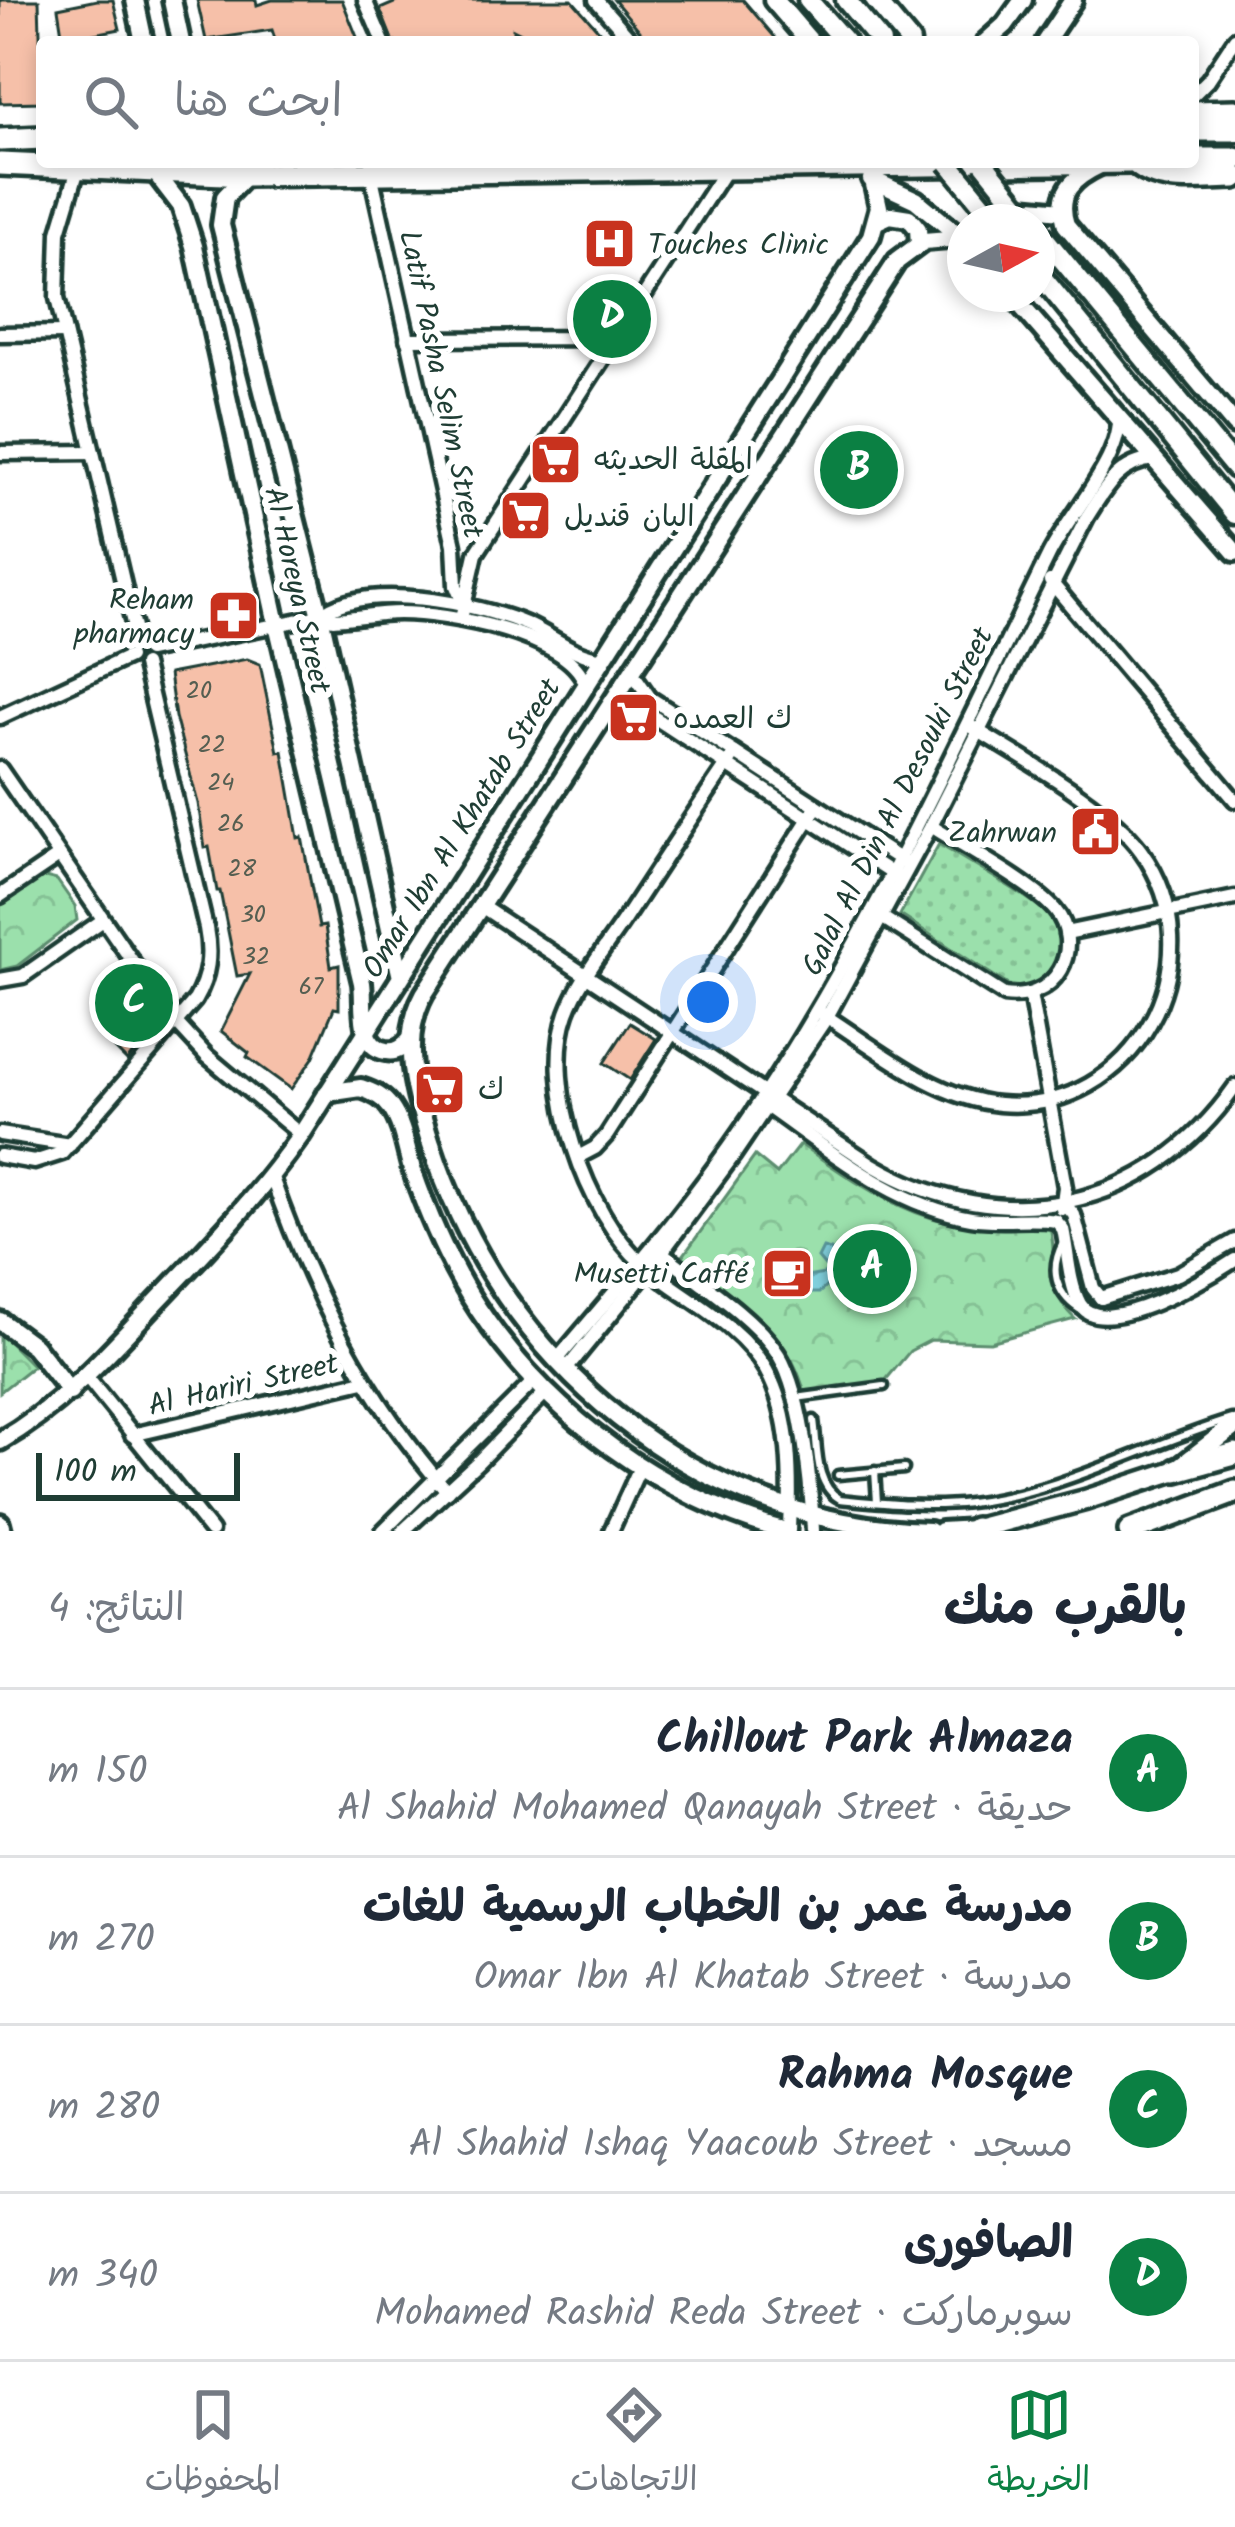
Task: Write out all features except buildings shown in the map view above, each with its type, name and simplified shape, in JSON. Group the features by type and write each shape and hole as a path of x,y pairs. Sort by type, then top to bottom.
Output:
{"main road":[{"path":"774,0 805,36"},
{"path":"808,0 839,36"},
{"path":"846,0 876,36"},
{"path":"875,0 905,36"},
{"path":"1199,112 1235,111"},
{"path":"1199,130 1235,130"},
{"path":"6,137 36,138"},
{"path":"1199,159 1235,159"},
{"path":"0,176 11,165"},
{"path":"52,168 246,175 842,168"},
{"path":"953,168 983,204"},
{"path":"987,168 1017,204"},
{"path":"1142,168 1162,176 1235,177"},
{"path":"1055,250 1235,468"},
{"path":"1055,293 1235,514"},
{"path":"1177,1470 1235,1422"},
{"path":"973,1530 1235,1454"},
{"path":"1130,1531 1235,1492"}],"street":[{"path":"135,0 143,36"},
{"path":"172,0 180,36"},
{"path":"365,0 380,36"},
{"path":"596,0 628,36"},
{"path":"993,36 1023,0"},
{"path":"1048,36 1064,3"},
{"path":"1199,89 1235,39"},
{"path":"842,168 916,200 947,226"},
{"path":"1095,168 1069,185 1062,212 1074,237 1235,425"},
{"path":"462,612 476,554 726,169"},
{"path":"0,1156 46,1161 70,1145 202,989 209,952 57,298 62,219 79,170"},
{"name":"Al Horeya Street","path":"154,172 182,206 194,246 362,983 365,1029"},
{"name":"Latif Pasha Selim Street","path":"371,173 454,545 462,612"},
{"name":"Al Horeya Street","path":"246,175 223,202 224,241 320,616 400,974"},
{"path":"873,180 879,200 877,221"},
{"path":"1055,211 1062,212"},
{"path":"877,221 890,215 909,218 918,230 919,244 947,237"},
{"name":"Omar Ibn Al Khatab Street","path":"0,1442 86,1376 271,1175 301,1135 877,221"},
{"path":"194,246 205,234 214,233 224,241"},
{"name":"Omar Ibn Al Khatab Street","path":"411,1039 421,1001 481,906 897,261 919,244"},
{"path":"1027,312 1235,552"},
{"path":"0,334 65,333"},
{"path":"407,339 618,338"},
{"name":"Galal Al Din Al Desouki Street","path":"822,1014 905,864 1047,577 1076,507 1110,460 1118,440 1118,418"},
{"path":"0,453 93,452"},
{"name":"Galal Al Din Al Desouki Street","path":"1047,577 1111,480 1130,464 1154,459"},
{"path":"454,545 464,553 476,554"},
{"path":"1047,577 1235,800"},
{"path":"0,718 140,654 320,616 336,605 384,599 525,624 579,653 602,658"},
{"path":"462,612 574,664 585,683"},
{"path":"632,672 650,698 898,877"},
{"path":"612,704 639,707 731,759"},
{"path":"822,1014 947,1090 998,1104 1049,1100 1106,1075 1148,1030 1171,972 1169,912 1154,870 1129,836 972,727"},
{"name":"Galal Al Din Al Desouki Street","path":"905,864 931,826 972,727"},
{"path":"372,1091 396,1118 429,1214 469,1295 542,1385 640,1468 703,1502 788,1531 782,1414 769,1375 734,1331 645,1265 609,1217 578,1156 562,1109 557,1068 567,1014 586,977 731,759"},
{"path":"0,770 176,1023 207,1056 301,1135"},
{"path":"813,813 905,864"},
{"path":"578,1156 604,1140 813,813"},
{"path":"883,918 996,992 1030,994 1060,970 1067,951 1066,933 1051,905 931,826"},
{"path":"0,896 59,856"},
{"name":"Galal Al Din Al Desouki Street","path":"560,1366 658,1249 767,1100 883,918 898,877"},
{"path":"1066,933 1235,898"},
{"path":"481,906 767,1100 873,1166 926,1192 994,1205 1064,1203 1115,1188 1162,1162 1203,1128 1235,1087"},
{"path":"0,980 22,976 103,920"},
{"path":"1030,994 1065,1187 1056,1220 1078,1300 1090,1314 1117,1316 1163,1299 1235,1260"},
{"path":"365,1029 369,1041 383,1051 402,1048 411,1039"},
{"path":"411,1039 417,1092 436,1161 470,1238 502,1292 560,1366 608,1412 655,1447 721,1484 790,1509 812,1523 929,1531"},
{"path":"327,1093 350,1087 417,1092"},
{"path":"767,1100 862,1174 911,1201 983,1220 1056,1220"},
{"path":"0,1133 70,1145"},
{"path":"271,1175 308,1274 364,1381 447,1491"},
{"path":"1064,1203 1074,1215 1093,1288 1101,1298"},
{"path":"1090,1314 1101,1298 1178,1274 1235,1241"},
{"path":"658,1249 760,1331 803,1397 812,1523"},
{"path":"0,1321 34,1346 70,1392"},
{"path":"86,1376 212,1531"},
{"name":"Al Hariri Street","path":"132,1435 364,1381"},
{"path":"383,1531 542,1385"},
{"path":"403,1531 447,1491 542,1385"},
{"path":"610,1531 640,1468"},
{"path":"941,1531 973,1530"}],"lane":[{"path":"803,1397 884,1385"},
{"path":"803,1397 813,1409"},
{"path":"814,1420 823,1483 840,1499 967,1503 1059,1483 1235,1422"},
{"path":"838,1475 904,1469"},
{"path":"875,1471 877,1502"},
{"path":"967,1503 973,1530"}],"green space":[{"path":"939,844 1018,892 1055,922 1062,949 1045,978 1031,986 1008,985 900,915"},
{"path":"41,876 57,880 75,906 77,920 17,966 0,970 0,904"},
{"path":"800,1144 861,1185 916,1212 976,1227 1050,1227 1054,1285 1075,1319 990,1342 931,1340 910,1351 884,1382 805,1393 782,1343 683,1256 755,1156 777,1174"},
{"path":"0,1333 33,1366 0,1392"}],"water":[{"path":"823,1248 831,1250 837,1263 852,1268 854,1278 811,1293 805,1287 806,1277 828,1270 818,1258"}],"place":[{"name":"Touches Clinic","path":"609,244"},
{"name":"الصافورى","path":"612,319"},
{"name":"المقلة الحديثه","path":"555,459"},
{"name":"مدرسة عمر بن الخطاب الرسمية للغات","path":"859,470"},
{"name":"البان قنديل","path":"525,516"},
{"name":"Reham pharmacy","path":"233,616"},
{"name":"ك العمده","path":"634,718"},
{"name":"Zahrwan","path":"1096,832"},
{"name":"Rahma Mosque","path":"134,1003"},
{"name":"ك","path":"439,1089"},
{"name":"Chillout Park Almaza","path":"872,1269"},
{"name":"Musetti Caffé","path":"787,1273"}]}
